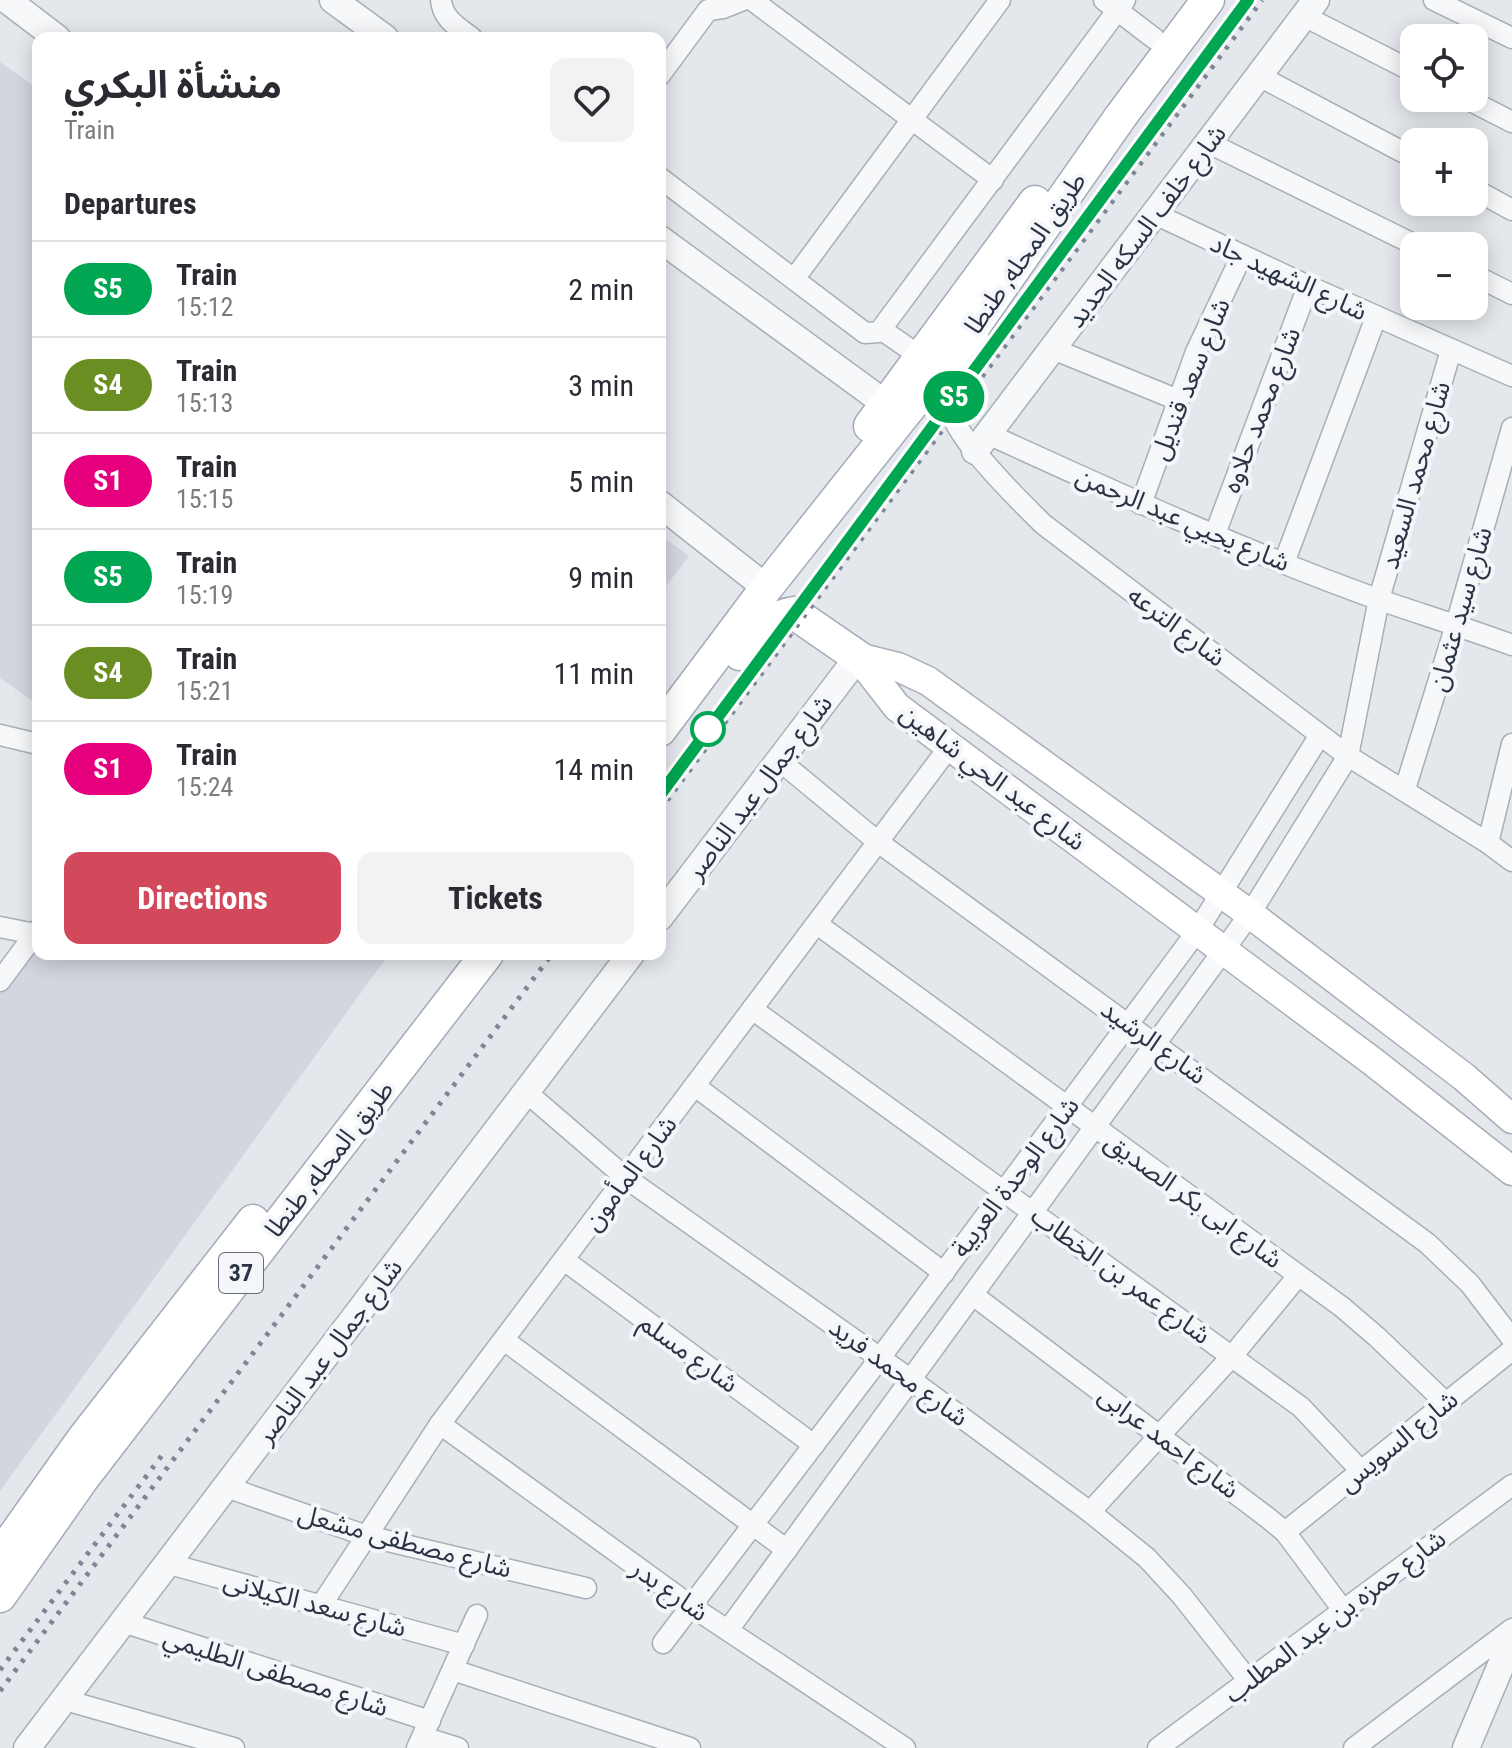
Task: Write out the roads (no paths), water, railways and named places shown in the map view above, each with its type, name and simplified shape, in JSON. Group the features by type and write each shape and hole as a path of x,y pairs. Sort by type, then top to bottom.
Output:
{"main road":[{"name":"طريق المحله, طنطا","path":"671,700 755,579 1184,0"},
{"name":"طريق المحله, طنطا","path":"671,700 767,587 974,326 1121,116 1208,0"},
{"path":"671,700 691,703 703,698 767,624 782,615 794,613 858,657"},
{"name":"شارع عبد الحي شاهين","path":"858,657 897,707 1372,1061 1512,1171"},
{"name":"شارع عبد الحي شاهين","path":"858,657 898,667 928,681 1223,893 1464,1077 1512,1119"},
{"name":"طريق المحله, طنطا","path":"3,1547 83,1439 457,960"},
{"name":"طريق المحله, طنطا","path":"0,1596 83,1478 482,960"}],"street":[{"path":"7,0 49,32"},
{"path":"333,0 377,32"},
{"path":"441,0 442,9 450,21 464,32"},
{"path":"666,66 708,5 723,8 743,0"},
{"path":"752,0 993,180"},
{"path":"794,279 1000,0"},
{"path":"1434,0 1512,38"},
{"path":"666,183 865,333 874,334 882,330 993,180 1115,3 1155,39"},
{"path":"1310,8 1400,63"},
{"name":"شارع خلف السكه الحديد","path":"982,443 1310,8"},
{"path":"1259,76 1400,151"},
{"path":"1488,110 1512,122"},
{"path":"1209,143 1400,238"},
{"path":"1488,197 1512,210"},
{"name":"شارع الشهيد جاد","path":"1155,214 1376,317 1512,376"},
{"path":"666,243 886,404"},
{"name":"شارع سعد قنديل","path":"1141,504 1205,332 1242,255"},
{"path":"1488,282 1512,294"},
{"name":"شارع محمد حلاوه","path":"1215,534 1308,286"},
{"path":"1284,563 1376,317"},
{"name":"شارع الترعه","path":"974,326 978,333 976,350 951,391 949,404 954,419 982,443 1004,486 1043,524 1348,756 1405,789 1512,861"},
{"path":"882,330 921,357"},
{"path":"1053,349 1178,400"},
{"name":"شارع محمد السعيد","path":"1348,756 1379,599 1451,350"},
{"name":"شارع سيد عثمان","path":"1405,789 1512,428"},
{"name":"شارع يحيي عبد الرحمن","path":"982,443 1284,563 1512,645"},
{"path":"666,509 755,579"},
{"name":"شارع جمال عبد الناصر","path":"666,909 858,657"},
{"path":"0,735 32,743"},
{"name":"شارع الوحدة العربية","path":"663,1643 944,1273 1198,930 1320,735"},
{"path":"1488,843 1512,744"},
{"name":"شارع المأمون","path":"320,1607 440,1424 950,746"},
{"name":"شارع الوحدة العربية","path":"728,1630 1250,914 1348,756"},
{"name":"شارع الرشيد","path":"780,761 878,842 1427,1243 1470,1284 1512,1339"},
{"name":"شارع ابى بكر الصديق","path":"817,924 1298,1276 1377,1337 1446,1403"},
{"path":"0,927 32,931"},
{"path":"0,981 32,937"},
{"name":"شارع جمال عبد الناصر","path":"27,1748 626,960"},
{"name":"شارع عمر بن الخطاب","path":"752,1009 1233,1355 1301,1407 1361,1471"},
{"path":"695,1086 944,1273"},
{"name":"شارع محمد فريد","path":"525,1091 626,1178 911,1380 1090,1512 1166,1576 1249,1681"},
{"name":"شارع مسلم","path":"564,1260 814,1445"},
{"path":"1090,1512 1233,1355 1298,1276"},
{"name":"شارع احمد عرابى","path":"973,1295 1285,1532 1343,1610"},
{"path":"504,1340 787,1550"},
{"name":"شارع السويس","path":"1285,1532 1512,1350"},
{"name":"شارع بدر","path":"440,1424 691,1606 905,1748"},
{"name":"شارع حمزه بن عبد المطلب","path":"1158,1748 1512,1485"},
{"name":"شارع مصطفى مشعل","path":"226,1487 367,1536 586,1588"},
{"name":"شارع سعد الكيلانى","path":"166,1563 464,1645"},
{"path":"423,1735 477,1615"},
{"name":"شارع مصطفى الطليمي","path":"123,1622 458,1748"},
{"path":"1354,1748 1512,1629"},
{"path":"1471,1746 1512,1639"},
{"path":"453,1670 690,1748"},
{"path":"65,1700 234,1748"}],"railway":[{"path":"666,802 1262,0"},
{"path":"0,1691 548,960"},
{"path":"0,1670 166,1450"}],"train":[{"name":"S5","path":"666,787 1248,0"}]}
